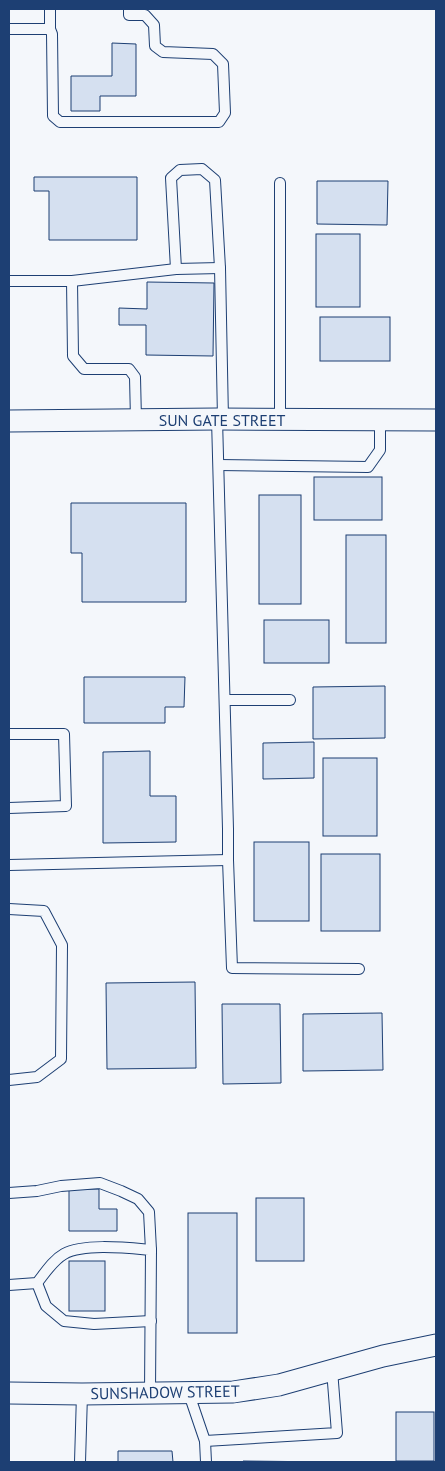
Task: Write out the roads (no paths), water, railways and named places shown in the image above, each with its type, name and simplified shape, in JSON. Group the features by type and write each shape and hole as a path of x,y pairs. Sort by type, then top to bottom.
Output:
{"street":[{"name":"SUN GATE STREET","path":"9,421 220,419 436,420"},
{"name":"SUNSHADOW STREET","path":"9,1393 189,1394 233,1392 270,1387 383,1356 436,1345"}],"lane":[{"path":"50,9 53,116 60,122 219,122 225,113 223,64 213,54 163,52 155,46 154,25 145,15 129,15 129,9"},
{"path":"9,29 50,29"},
{"path":"176,270 171,178 180,170 202,169 215,180 220,268 219,465 232,968 359,969"},
{"path":"280,183 280,420"},
{"path":"9,280 72,281 176,270 220,268"},
{"path":"72,281 73,356 84,369 129,369 135,377 136,420"},
{"path":"219,465 368,467 380,450 380,420"},
{"path":"225,700 290,700"},
{"path":"9,734 64,734 66,806 9,808"},
{"path":"9,865 228,860"},
{"path":"9,908 44,910 62,945 61,1060 37,1077 9,1080"},
{"path":"9,1193 37,1192 61,1186 100,1183 138,1199 149,1212 151,1250 150,1393"},
{"path":"9,1285 37,1283 53,1263 65,1253 104,1247 151,1250"},
{"path":"37,1283 46,1306 64,1321 94,1324 151,1321"},
{"path":"205,1441 337,1433 332,1370"},
{"path":"80,1462 82,1394"},
{"path":"189,1394 205,1441 206,1462"}]}
